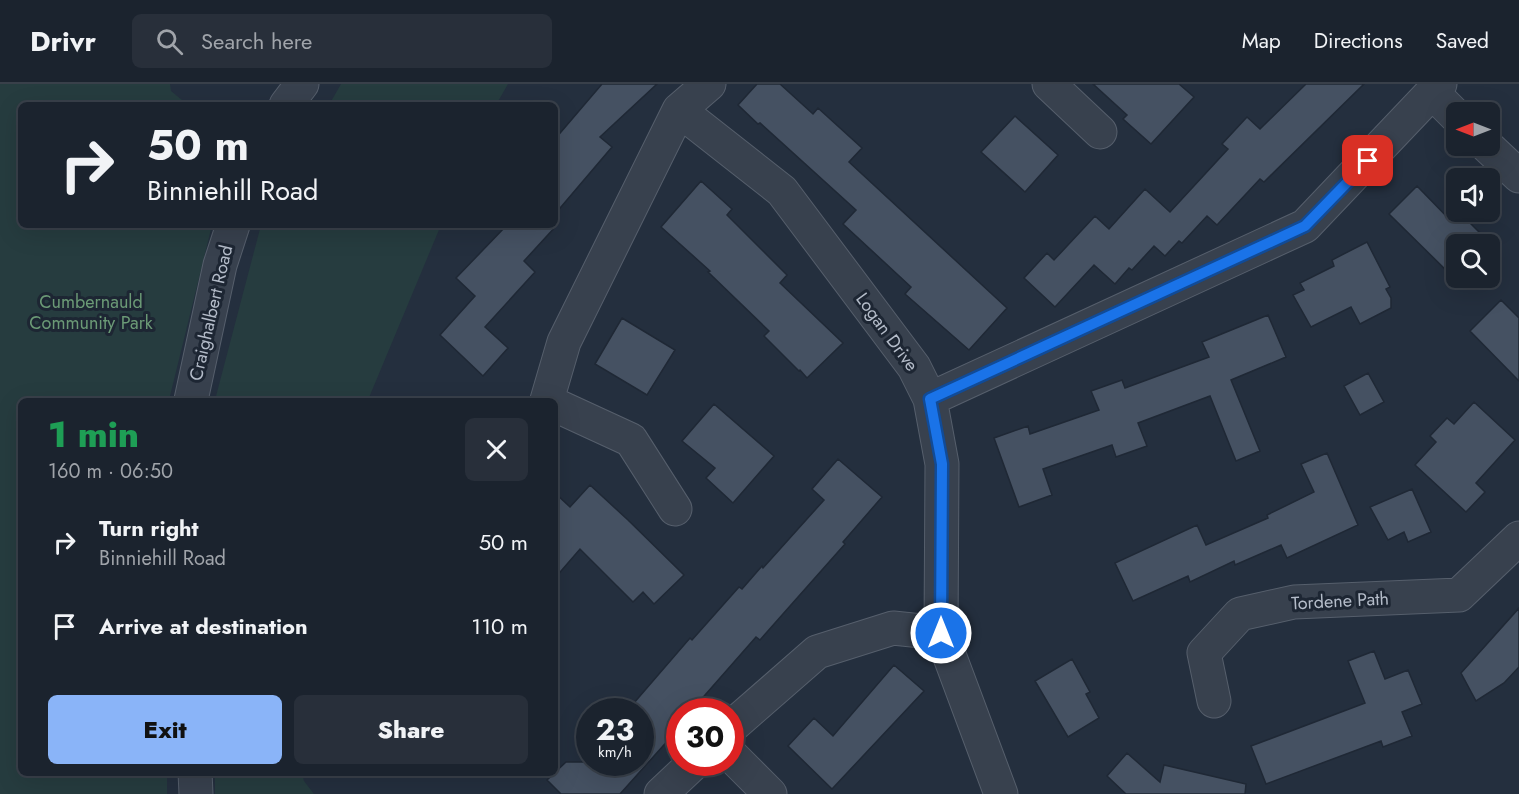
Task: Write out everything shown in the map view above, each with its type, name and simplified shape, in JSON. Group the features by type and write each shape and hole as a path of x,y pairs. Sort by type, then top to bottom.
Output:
{"street":[{"path":"288,102 302,84"},
{"path":"548,398 564,342 679,110 709,84"},
{"path":"1050,84 1100,132"},
{"path":"930,399 1305,226 1436,88 1446,102"},
{"name":"Logan Drive","path":"679,110 782,191 914,367 930,399 942,464 941,633 1000,794"},
{"path":"1498,156 1519,176"},
{"name":"Craighalbert Road","path":"191,398 220,265 232,228"},
{"path":"558,406 631,440 675,509"},
{"name":"Tordene Path","path":"1214,701 1204,653 1240,614 1294,602 1459,595 1519,538"},
{"path":"744,716 817,652 893,627 941,633"},
{"path":"744,768 771,794"},
{"path":"195,776 195,794"},
{"path":"661,794 680,776"}],"green space":[{"name":"Cumbernauld Community Park","path":"0,84 170,84 171,91 184,102 18,102 18,228 211,228 169,398 18,398 18,776 167,776 167,794 0,794"},
{"path":"341,84 508,84 498,102 331,102"},
{"path":"260,228 440,228 369,398 216,398"},
{"path":"215,776 303,776 314,794 215,794"}],"building":[{"path":"602,84 657,84 600,137 612,147 558,210 558,135"},
{"path":"757,84 780,84 813,114 818,108 862,148 849,162 1007,308 969,350 905,294 911,287 843,224 856,210 738,105"},
{"path":"1093,84 1179,84 1194,97 1151,144 1123,119 1127,115"},
{"path":"1306,84 1364,84 1264,182 1260,179 1217,225 1207,216 1182,243 1179,241 1165,256 1154,246 1132,270 1129,268 1115,284 1094,265 1055,307 1024,278 1047,253 1054,260 1095,216 1109,229 1145,189 1170,212 1228,149 1222,144 1247,117 1260,129"},
{"path":"1015,116 1058,155 1025,192 981,152"},
{"path":"701,181 732,209 727,215 787,275 780,283 843,343 807,378 764,336 769,331 708,272 710,271 661,227"},
{"path":"1417,186 1446,216 1446,222 1469,222 1481,234 1446,234 1446,270 1389,214"},
{"path":"504,228 554,228 524,261 535,272 485,327 508,348 483,376 440,335 475,296 456,278"},
{"path":"1367,242 1390,287 1386,289 1391,298 1391,308 1360,324 1351,307 1311,327 1293,295 1304,290 1300,283 1334,266 1332,260"},
{"path":"1501,300 1519,318 1519,381 1470,331"},
{"path":"1268,315 1286,357 1231,380 1260,451 1236,461 1210,396 1138,423 1147,446 1116,457 1112,445 1043,469 1052,495 1019,507 994,438 1028,426 1030,434 1099,410 1091,391 1122,380 1125,388 1209,357 1202,342"},
{"path":"622,318 675,350 647,395 595,364"},
{"path":"1368,373 1384,402 1360,415 1344,386"},
{"path":"1474,402 1515,440 1476,483 1485,492 1466,512 1415,465 1436,442 1430,436 1447,418 1454,424"},
{"path":"714,404 774,456 733,503 706,478 715,468 682,441"},
{"path":"1327,453 1358,525 1287,558 1281,545 1235,565 1234,561 1190,582 1188,576 1133,601 1115,563 1197,525 1206,545 1268,518 1267,515 1314,492 1301,464"},
{"path":"838,459 882,497 843,542 845,544 760,640 756,637 702,698 666,698 666,743 654,756 654,698 638,698 690,638 692,640 739,587 742,589 762,566 763,568 824,500 812,489"},
{"path":"590,485 684,575 654,604 643,592 633,602 580,549 558,575 558,496 570,507"},
{"path":"1412,489 1431,532 1408,542 1404,532 1388,540 1370,507"},
{"path":"1519,608 1519,667 1504,683 1476,701 1461,673"},
{"path":"1374,651 1385,679 1408,670 1422,704 1402,712 1412,736 1383,747 1381,741 1266,784 1251,746 1365,703 1348,661"},
{"path":"1072,659 1090,692 1086,694 1099,718 1068,737 1035,681"},
{"path":"894,665 924,691 832,789 788,746 814,718 833,736"},
{"path":"1127,753 1160,782 1164,765 1246,784 1245,794 1126,794 1107,776"},
{"path":"566,762 576,762 576,776 636,776 620,794 561,794 547,780 551,776 558,776 558,770"}],"route":[{"path":"941,633 942,464 930,399 1305,226 1368,161"}]}
